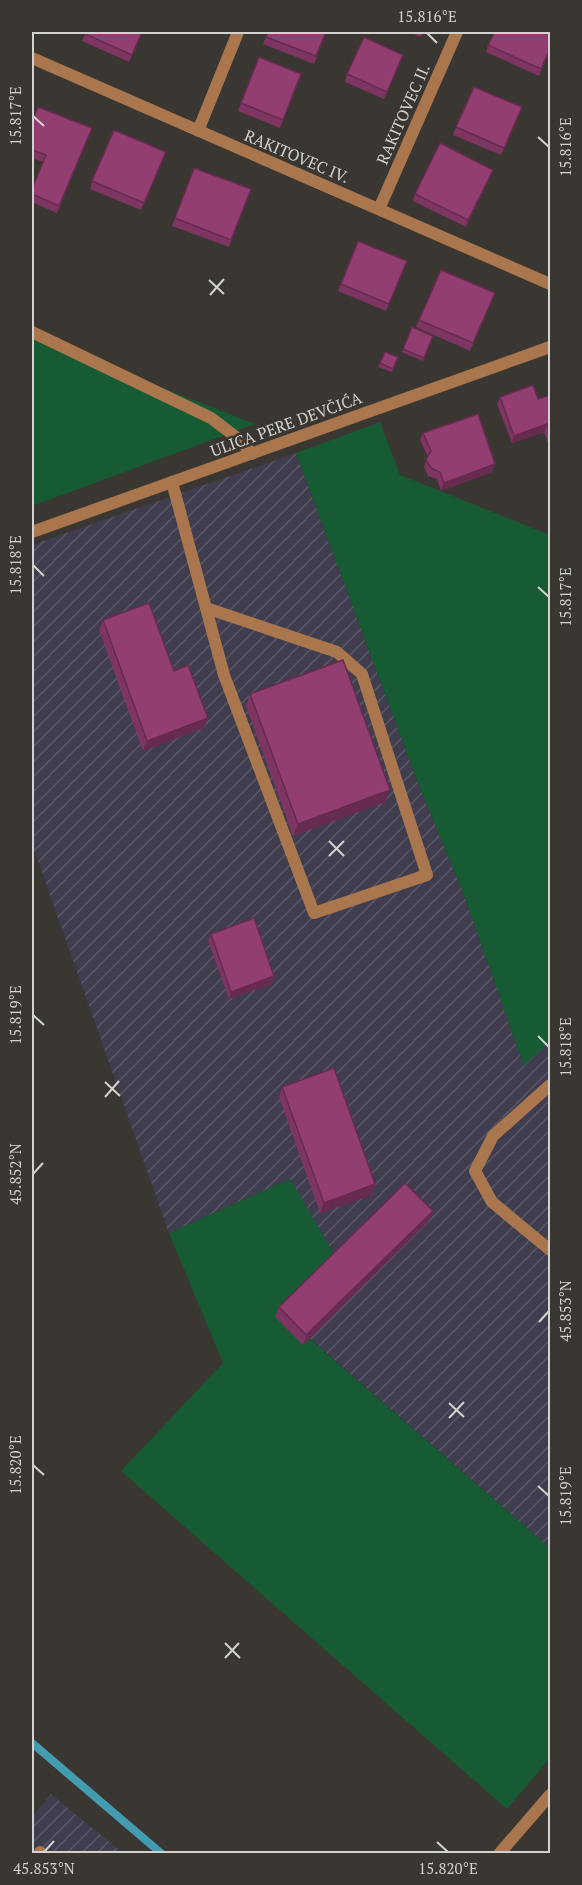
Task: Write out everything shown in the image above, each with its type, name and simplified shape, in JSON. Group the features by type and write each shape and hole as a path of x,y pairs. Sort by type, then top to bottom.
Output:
{"street":[{"path":"198,131 238,32"},
{"name":"RAKITOVEC II.","path":"380,209 457,32"},
{"name":"RAKITOVEC IV.","path":"32,58 550,284"},
{"path":"32,332 211,418 240,440 252,454"},
{"name":"ULICA PERE DEVČIĆA","path":"32,532 550,347"},
{"path":"172,482 224,675 314,913 427,875 362,675 337,652 206,608"},
{"path":"550,1085 494,1136 475,1171 492,1202 550,1250"},
{"path":"499,1854 550,1795"}],"shaded area":[{"path":"296,453 418,783 463,892 524,1065 550,1041 550,1548 280,1312 290,1179 169,1233 32,844 32,545"},
{"path":"51,1794 123,1853 32,1854 32,1817"}],"green space":[{"path":"32,337 255,424 32,506"},
{"path":"380,422 400,475 550,535 550,1041 524,1066 463,892 418,783 296,453"},
{"path":"290,1179 334,1254 280,1313 550,1548 550,1758 507,1809 121,1471 223,1363 169,1233"}],"building":[{"path":"86,32 142,32 132,55 85,34"},
{"path":"268,32 326,32 316,56 266,37"},
{"path":"495,32 550,32 550,48 541,69 488,45"},
{"path":"364,37 403,55 387,92 347,74"},
{"path":"259,57 301,74 283,120 241,103"},
{"path":"474,87 522,107 504,148 456,127"},
{"path":"38,107 92,128 59,206 32,194 46,155 32,150 32,123"},
{"path":"114,130 166,152 144,203 92,181"},
{"path":"440,143 493,170 468,220 415,194"},
{"path":"194,168 251,189 231,240 175,218"},
{"path":"358,241 407,261 389,304 341,284"},
{"path":"441,270 495,293 473,343 419,320"},
{"path":"412,327 433,336 424,358 403,349"},
{"path":"385,352 398,357 393,369 380,363"},
{"path":"533,385 538,399 550,395 550,435 547,424 514,436 500,397"},
{"path":"478,414 495,464 444,483 440,472 431,468 426,460 431,451 423,433"},
{"path":"149,603 174,671 188,665 208,718 147,741 103,620"},
{"path":"343,660 390,790 298,824 250,694"},
{"path":"254,918 274,976 231,992 211,934"},
{"path":"334,1068 375,1184 324,1203 282,1087"},
{"path":"405,1183 433,1211 306,1335 279,1307"}],"waterway":[{"path":"32,1743 162,1854"}]}
